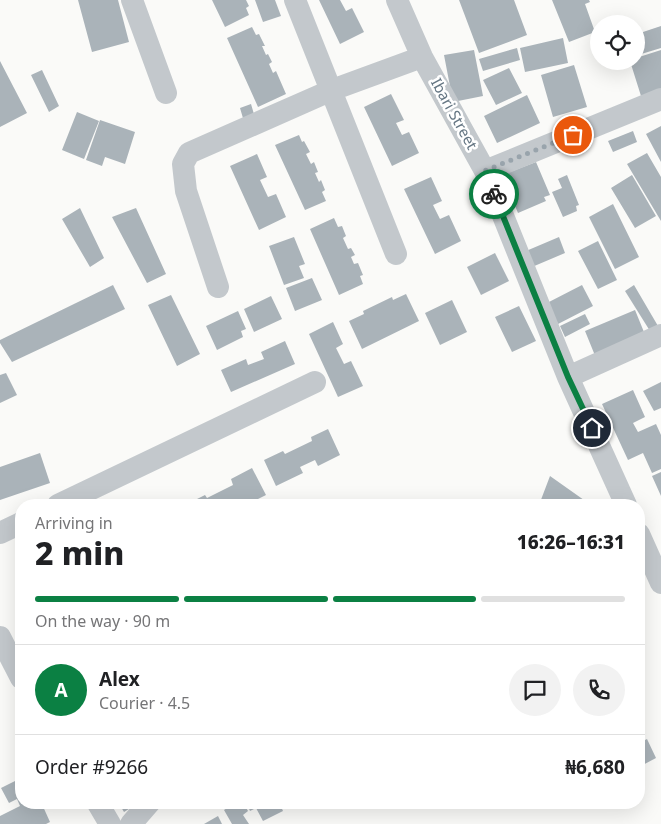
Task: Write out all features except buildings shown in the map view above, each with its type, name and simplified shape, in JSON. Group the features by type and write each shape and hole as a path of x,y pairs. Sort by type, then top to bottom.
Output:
{"street":[{"path":"132,0 166,93"},
{"path":"295,0 396,254"},
{"name":"Ibari Street","path":"397,0 422,57 484,171 568,377 623,499"},
{"path":"218,287 186,190 183,164 188,153 332,90 422,57"},
{"path":"484,171 661,99"},
{"path":"568,377 661,334"},
{"path":"71,499 315,382"},
{"path":"0,533 15,526"},
{"path":"649,543 661,583"},
{"path":"0,637 15,666"},
{"path":"101,809 110,824"},
{"path":"131,824 144,809"}],"way so far":[{"path":"494,194 484,171 573,135"}],"route":[{"path":"494,194 568,377 592,428"}]}
